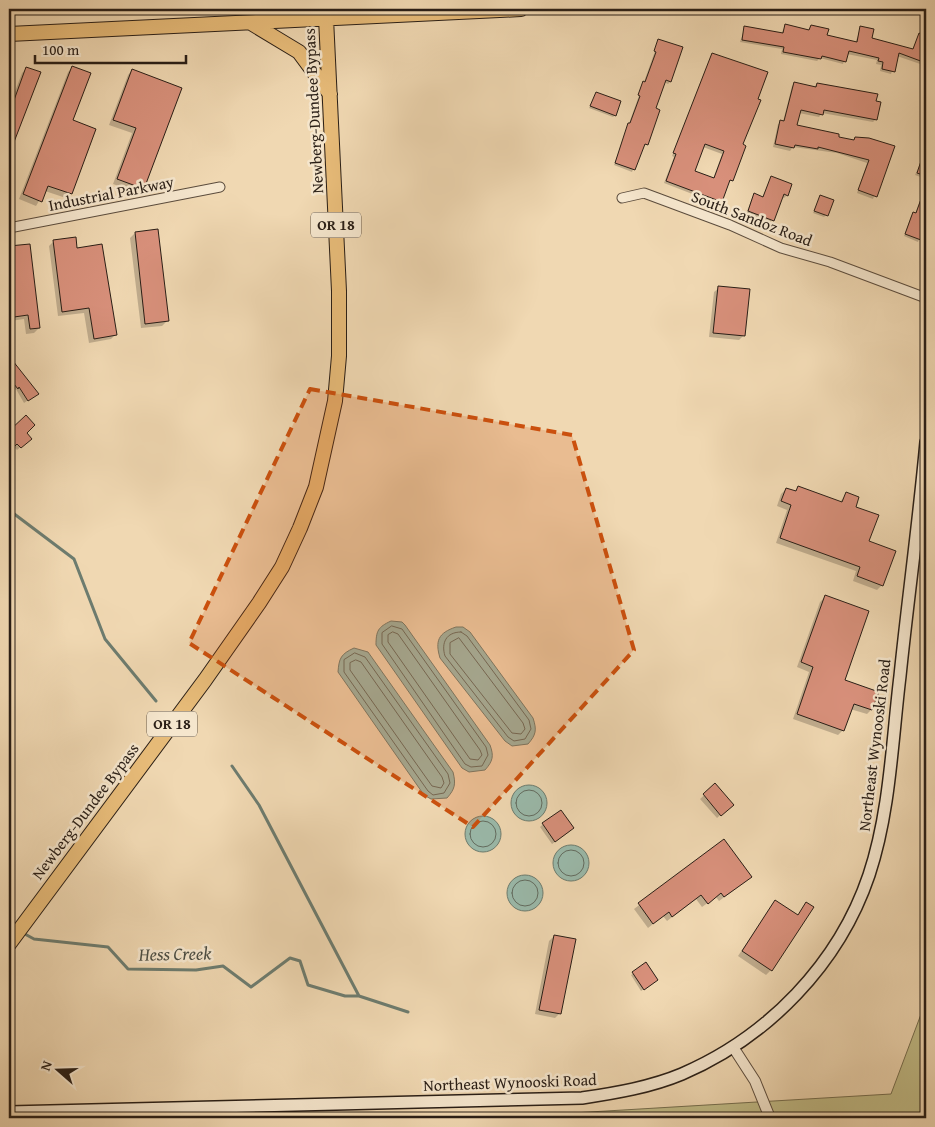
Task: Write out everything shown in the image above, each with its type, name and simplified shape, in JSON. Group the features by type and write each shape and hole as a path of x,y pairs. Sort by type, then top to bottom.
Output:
{"highway":[{"path":"9,34 521,9"},
{"name":"Newberg-Dundee Bypass","path":"9,944 205,680 259,603 282,567 316,487 335,401 340,356 340,291 326,18"},
{"path":"250,23 299,52 330,94"}],"main road":[{"name":"Northeast Wynooski Road","path":"9,1112 582,1098 643,1087 682,1074 734,1047 773,1017 792,999 820,967 855,908 869,875 884,809 926,442"}],"street":[{"name":"Industrial Parkway","path":"9,228 220,187"},
{"name":"South Sandoz Road","path":"622,198 644,193 730,225 781,248 830,262 926,298"},
{"path":"734,1047 755,1081 770,1118"}],"highlighted area":[{"path":"310,389 572,435 634,650 473,827 189,643"}],"shaded area":[{"path":"926,1001 926,1118 531,1118 556,1114 891,1094"}],"water":[{"path":"9,9 45,11 156,9 53,14 9,12"},
{"path":"391,621 402,622 405,625 490,745 492,758 485,770 469,772 462,768 376,645 379,630 383,625"},
{"path":"456,627 463,627 470,632 533,718 535,732 528,744 512,746 505,741 440,658 439,638 445,632"},
{"path":"354,648 368,652 453,772 454,786 447,798 431,799 424,795 338,672 342,657 346,652"},
{"path":"529,785 536,786 542,790 546,796 546,810 542,816 536,820 529,821 522,820 516,816 512,810 511,803 512,796 516,790 522,786"},
{"path":"483,816 496,821 501,834 496,847 483,852 470,847 465,834 470,821"},
{"path":"571,845 578,846 584,850 588,856 588,870 584,876 578,880 571,881 564,880 558,876 554,870 553,863 554,856 558,850 564,846"},
{"path":"525,875 532,876 538,880 542,886 542,900 538,906 532,910 525,911 518,910 512,906 508,900 507,893 508,886 512,880 518,876"}],"building":[{"path":"785,24 809,30 811,25 829,29 827,35 857,42 860,26 874,29 872,38 913,49 919,33 926,36 926,63 899,53 895,72 882,69 883,62 878,61 879,58 849,51 846,62 822,56 821,59 783,52 784,47 742,40 744,26 783,33"},
{"path":"658,39 683,47 671,82 666,80 656,108 660,110 648,145 645,144 635,170 615,163 628,123 630,123 640,96 638,95 643,81 645,82 656,52 654,51"},
{"path":"712,53 768,72 758,99 761,100 743,144 746,146 733,181 730,180 722,202 666,181 676,154 673,153","holes":["705,144 724,151 714,178 695,171"]},
{"path":"72,66 91,73 73,120 96,129 72,194 48,186 42,202 23,194"},
{"path":"26,67 41,72 9,155 9,114"},
{"path":"132,69 182,88 144,189 117,179 136,128 113,120"},
{"path":"794,82 816,87 817,83 878,94 876,101 881,102 877,120 824,110 823,115 801,110 797,125 839,134 839,137 854,140 855,137 869,138 895,146 877,197 858,190 869,160 818,147 818,149 795,145 794,148 775,144 780,120 784,121"},
{"path":"596,92 621,101 616,116 590,106"},
{"path":"926,149 926,176 917,173"},
{"path":"771,176 792,184 788,196 784,194 774,221 748,211 754,193 763,197"},
{"path":"925,188 926,209 924,216 926,217 926,226 921,240 905,234 913,212 916,213"},
{"path":"820,195 834,200 828,216 814,211"},
{"path":"158,229 169,321 145,324 135,232"},
{"path":"76,237 77,248 102,244 117,335 94,339 89,308 62,312 53,240"},
{"path":"30,244 40,328 30,329 28,315 14,317 9,272 9,246"},
{"path":"718,286 750,289 745,336 713,333"},
{"path":"9,356 39,394 28,401 19,387 18,389 9,378"},
{"path":"26,415 35,425 27,433 32,439 21,448 17,444 9,452 9,431"},
{"path":"798,486 842,502 846,492 859,497 856,507 879,515 869,541 896,551 883,586 857,576 860,567 780,538 791,505 781,501 786,488 796,491"},
{"path":"825,595 869,611 845,680 879,692 872,710 854,704 844,731 797,714 813,667 801,662"},
{"path":"715,783 734,805 721,816 703,794"},
{"path":"561,810 574,828 555,842 542,823"},
{"path":"724,839 752,877 724,897 721,893 708,904 701,895 672,917 669,912 653,924 638,903"},
{"path":"775,900 798,915 806,902 814,907 772,971 742,951"},
{"path":"554,935 576,939 561,1014 539,1010"},
{"path":"646,962 658,980 644,990 632,972"}],"waterway":[{"path":"9,510 74,559 105,639 156,701"},
{"path":"232,766 259,805 359,996"},
{"name":"Hess Creek","path":"23,933 34,939 108,947 128,969 196,970 223,966 251,987 290,958 300,961 308,985 345,996 359,996 408,1012"}]}
